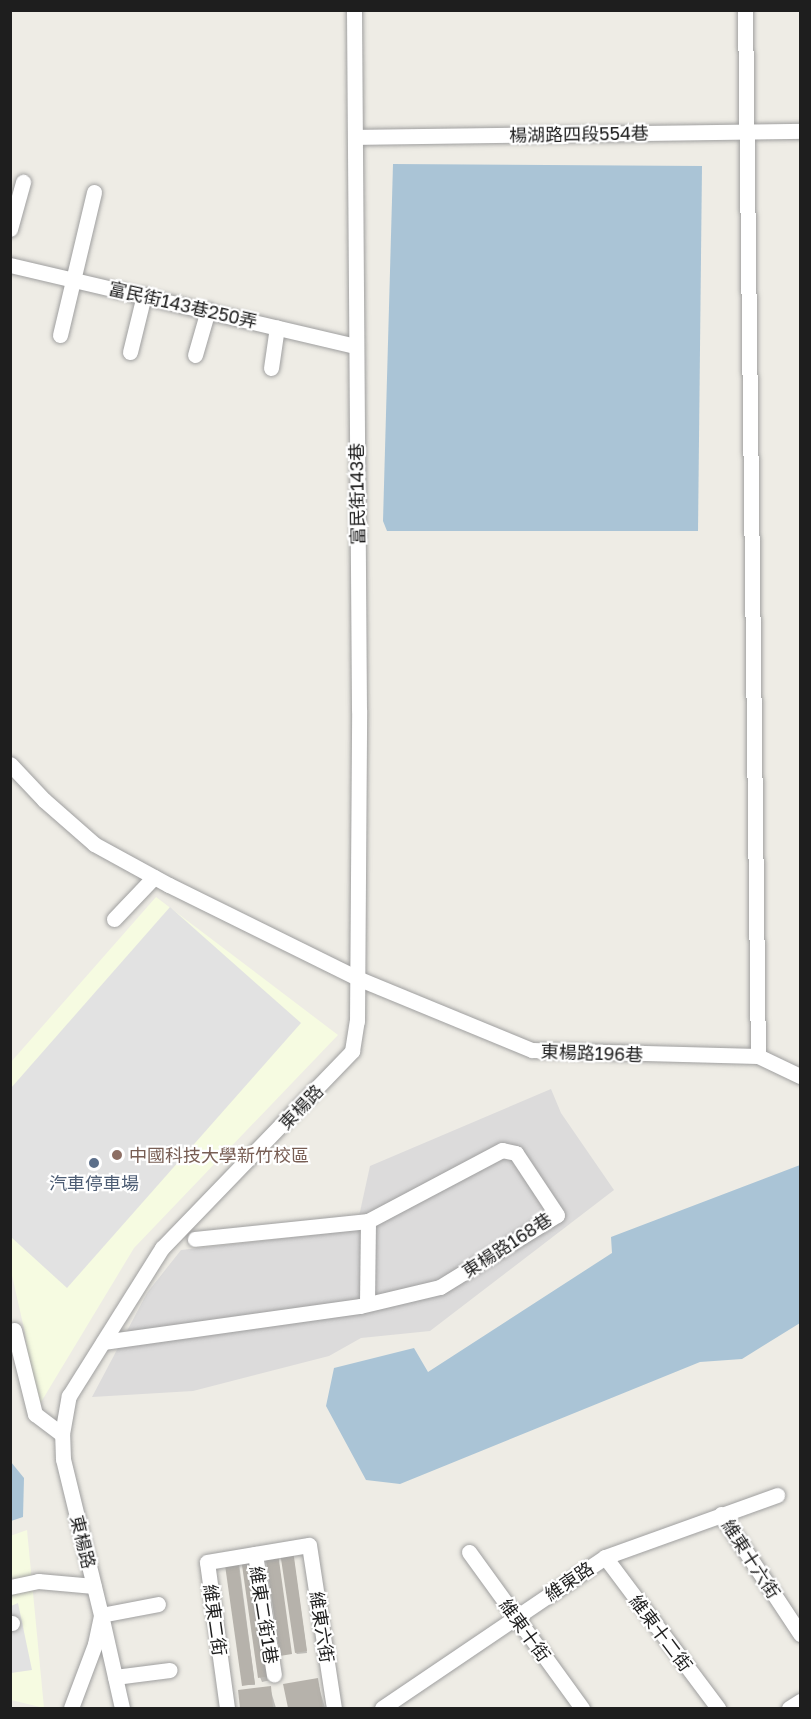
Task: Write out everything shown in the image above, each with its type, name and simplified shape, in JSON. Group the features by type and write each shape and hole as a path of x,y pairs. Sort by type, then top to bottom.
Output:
{"street":[{"name":"富民街143巷","path":"354,10 357,137 357,978"},
{"path":"745,10 758,1056"},
{"name":"楊湖路四段554巷","path":"357,137 801,131"},
{"path":"10,230 23,182"},
{"path":"60,335 94,192"},
{"name":"富民街143巷250弄","path":"10,265 356,346"},
{"path":"129,352 144,295"},
{"path":"195,355 208,310"},
{"path":"271,368 277,327"},
{"path":"10,764 44,800 94,843 154,877 357,978"},
{"path":"114,919 154,877"},
{"name":"東楊路196巷","path":"357,978 532,1050 758,1056 801,1076"},
{"name":"東楊路","path":"122,1708 63,1459 62,1434 69,1396 176,1231 298,1112 352,1052 357,978"},
{"name":"東楊路168巷","path":"103,1342 367,1303 440,1287 557,1215 516,1154 502,1150 368,1221 195,1239"},
{"path":"367,1303 368,1221"},
{"path":"14,1330 35,1414 62,1434"},
{"name":"維東路","path":"382,1708 403,1703 515,1617 605,1557 777,1495"},
{"name":"維東十六街","path":"721,1514 801,1634"},
{"name":"維東二街","path":"227,1708 207,1562 309,1545"},
{"name":"維東六街","path":"309,1545 334,1708"},
{"name":"維東十街","path":"469,1552 582,1708"},
{"name":"維東二街1巷","path":"255,1554 274,1675"},
{"name":"維東十二街","path":"605,1557 718,1708"},
{"path":"10,1587 38,1581 94,1586"},
{"path":"101,1615 158,1604"},
{"name":"東楊路","path":"71,1708 95,1644 101,1615"},
{"path":"115,1677 170,1670"},
{"path":"789,1708 801,1701"}],"shaded area":[{"name":"汽車停車場","path":"156,897 338,1035 134,1248 35,1412 25,1333 11,1271 11,1062"},
{"name":"汽車停車場","path":"170,907 301,1023 67,1288 11,1237 11,1088"},
{"path":"551,1089 561,1113 614,1190 430,1331 361,1338 329,1356 193,1391 92,1397 147,1293 181,1250 356,1230 370,1166"},
{"path":"27,1530 44,1708 11,1700 10,1536"},
{"path":"18,1603 32,1670 11,1673 11,1606"}],"water":[{"path":"393,164 702,166 698,531 387,531 383,521"},
{"path":"800,1165 800,1323 742,1359 700,1362 400,1484 366,1480 326,1406 334,1368 414,1348 428,1372 612,1253 611,1237"},
{"path":"11,1462 24,1478 23,1517 11,1521"}],"building":[{"path":"252,1549 270,1676 258,1678 240,1551"},
{"path":"293,1550 307,1651 295,1653 280,1552"},
{"path":"278,1553 292,1654 280,1656 265,1554"},
{"path":"237,1556 255,1684 242,1686 224,1558"},
{"path":"318,1678 323,1708 288,1708 283,1684"},
{"path":"271,1686 273,1708 240,1708 238,1690"}],"place":[{"name":"中國科技大學新竹校區","path":"117,1155"},
{"name":"汽車停車場","path":"94,1163"}]}
